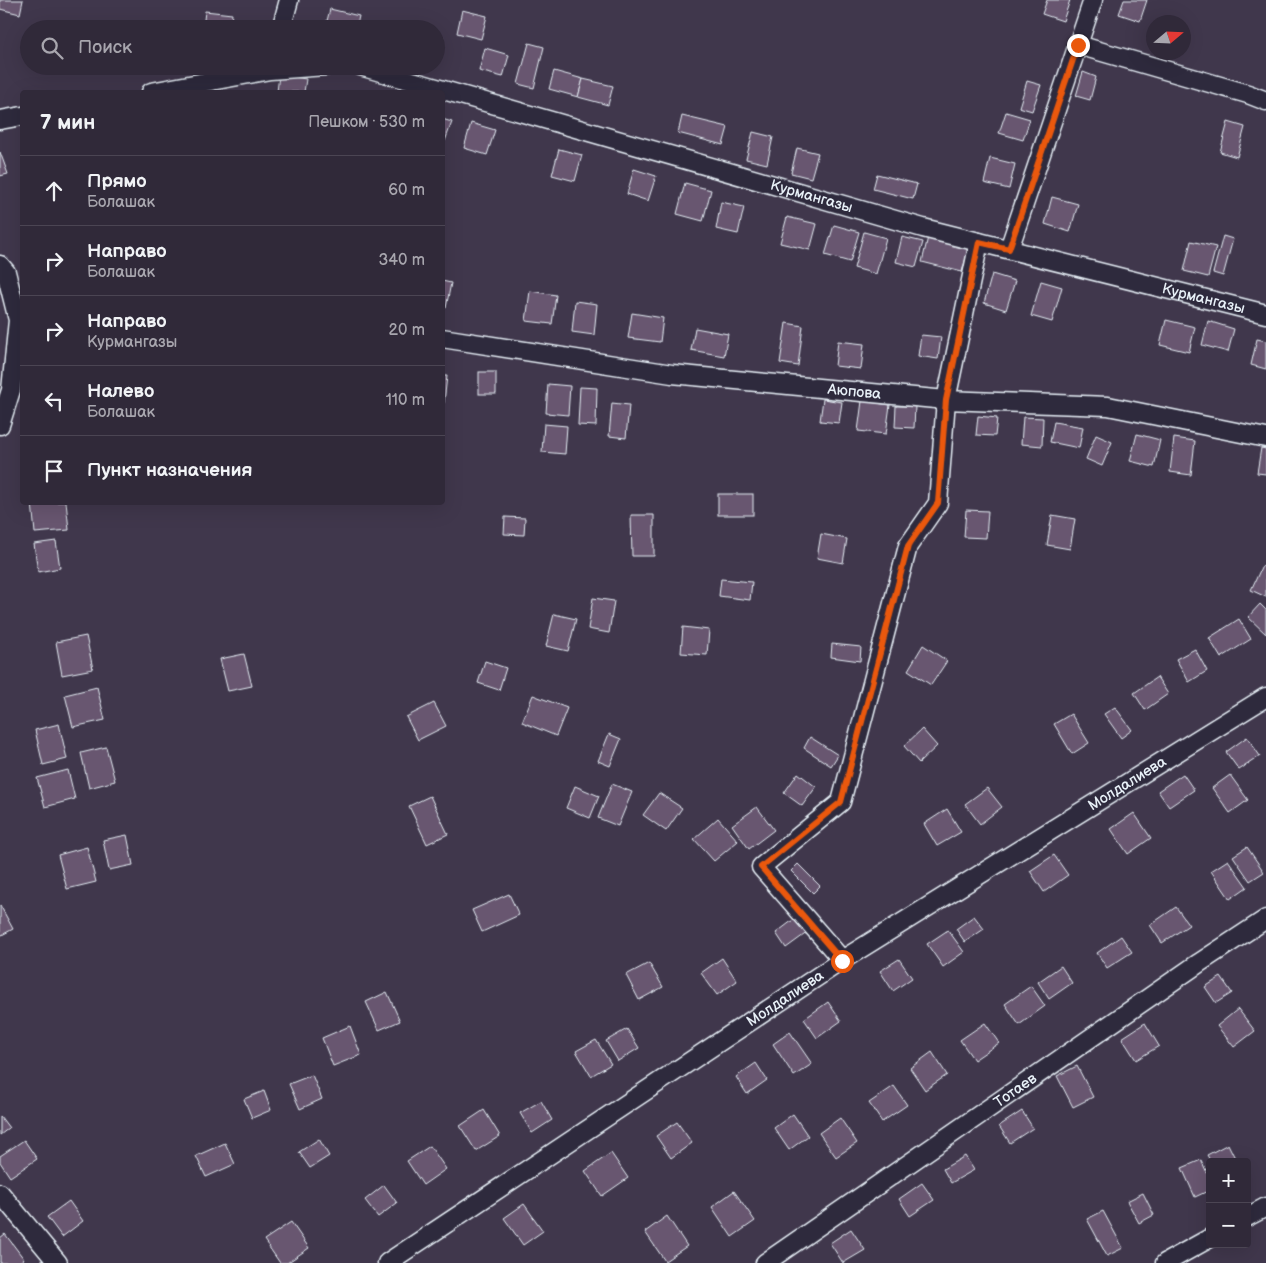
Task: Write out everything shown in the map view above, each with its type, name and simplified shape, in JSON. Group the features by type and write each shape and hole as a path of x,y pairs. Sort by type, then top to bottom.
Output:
{"street":[{"path":"283,20 289,0"},
{"path":"1009,249 1093,0"},
{"path":"1078,45 1248,94 1266,101"},
{"path":"161,90 236,75"},
{"name":"Курмангазы","path":"391,75 443,90"},
{"name":"Курмангазы","path":"445,90 913,225 1266,314"},
{"path":"0,120 20,116"},
{"path":"842,961 761,867 841,802 908,546 938,503 946,400 979,242"},
{"path":"0,425 11,390 18,320 9,271"},
{"name":"Аюпова","path":"445,338 672,374 946,400 1108,406 1266,438"},
{"name":"Молдалиева","path":"387,1263 842,961 1266,697"},
{"name":"Тотаев","path":"766,1263 1199,963 1266,919"},
{"path":"0,1193 58,1263"},
{"path":"1251,1215 1266,1206"},
{"path":"1165,1263 1206,1240"}],"building":[{"path":"0,0 23,0 20,14 0,9"},
{"path":"1047,0 1070,0 1063,21 1042,14"},
{"path":"1124,0 1147,0 1140,21 1119,14"},
{"path":"330,9 359,16 358,20 327,20"},
{"path":"462,10 487,16 481,39 457,33"},
{"path":"205,11 232,14 231,20 204,20"},
{"path":"529,43 544,47 534,88 518,84"},
{"path":"485,48 509,55 503,77 479,71"},
{"path":"554,71 583,79 578,97 549,89"},
{"path":"1083,72 1096,77 1090,100 1076,96"},
{"path":"279,75 306,79 304,90 277,90"},
{"path":"583,79 613,86 608,105 578,97"},
{"path":"1027,81 1041,85 1032,111 1019,107"},
{"path":"1006,112 1030,119 1023,140 999,133"},
{"path":"682,116 728,127 723,145 678,133"},
{"path":"445,120 452,122 445,141"},
{"path":"1228,122 1245,127 1237,157 1220,152"},
{"path":"471,123 495,130 487,155 464,148"},
{"path":"753,132 773,137 767,164 746,159"},
{"path":"797,148 818,153 811,178 791,173"},
{"path":"559,149 582,155 575,181 552,175"},
{"path":"0,152 8,174 0,176"},
{"path":"990,158 1015,164 1009,189 984,183"},
{"path":"634,169 656,176 648,201 627,194"},
{"path":"877,174 917,184 913,199 873,189"},
{"path":"685,183 711,190 703,221 677,214"},
{"path":"1052,197 1078,204 1070,232 1045,224"},
{"path":"721,202 744,207 738,234 716,229"},
{"path":"787,217 817,224 810,250 780,243"},
{"path":"834,225 859,232 850,262 825,255"},
{"path":"864,232 886,238 876,274 854,268"},
{"path":"1223,236 1233,239 1223,276 1213,273"},
{"path":"902,237 923,242 916,267 896,262"},
{"path":"928,237 969,247 962,272 922,262"},
{"path":"1191,241 1216,247 1208,277 1184,271"},
{"path":"992,274 1015,281 1006,310 984,303"},
{"path":"1041,281 1062,287 1052,322 1031,316"},
{"path":"445,282 451,283 445,308"},
{"path":"530,291 556,295 552,324 526,321"},
{"path":"575,301 597,304 594,335 572,332"},
{"path":"632,313 663,318 660,342 628,338"},
{"path":"1166,320 1195,327 1189,352 1160,345"},
{"path":"1208,321 1234,329 1228,352 1202,345"},
{"path":"786,323 803,326 798,366 780,363"},
{"path":"695,328 728,334 724,356 691,350"},
{"path":"921,335 941,337 938,359 918,356"},
{"path":"1257,339 1266,341 1266,369 1251,365"},
{"path":"838,341 864,344 861,369 835,366"},
{"path":"479,372 496,372 496,394 479,394"},
{"path":"445,376 447,376 445,394"},
{"path":"548,384 570,386 568,415 546,413"},
{"path":"580,387 597,388 596,426 578,425"},
{"path":"823,399 842,402 839,423 820,421"},
{"path":"862,401 890,405 886,434 858,431"},
{"path":"612,403 629,405 626,438 609,436"},
{"path":"896,406 915,406 914,428 895,427"},
{"path":"978,416 997,418 995,436 976,435"},
{"path":"1023,417 1043,418 1042,446 1021,444"},
{"path":"1054,422 1083,427 1079,448 1050,442"},
{"path":"544,424 567,426 565,454 542,452"},
{"path":"1137,434 1160,440 1154,467 1130,461"},
{"path":"1096,435 1112,442 1102,466 1086,459"},
{"path":"1174,438 1195,441 1191,475 1170,472"},
{"path":"1261,448 1266,449 1266,474 1257,473"},
{"path":"718,494 753,494 753,515 718,515"},
{"path":"32,505 66,505 69,530 35,533"},
{"path":"966,510 988,511 986,538 964,537"},
{"path":"631,515 654,515 654,556 632,556"},
{"path":"1052,515 1075,519 1070,549 1047,545"},
{"path":"505,517 525,518 524,535 504,534"},
{"path":"821,534 847,539 843,563 817,558"},
{"path":"56,541 60,568 38,572 34,544"},
{"path":"1262,566 1266,568 1266,597 1251,590"},
{"path":"721,579 752,582 750,600 719,596"},
{"path":"593,598 614,601 609,633 588,629"},
{"path":"1260,604 1266,610 1266,634 1248,617"},
{"path":"554,614 576,619 568,651 546,646"},
{"path":"1239,619 1251,639 1221,658 1209,638"},
{"path":"683,627 709,630 707,655 681,653"},
{"path":"86,636 93,669 62,675 56,642"},
{"path":"832,644 861,647 860,661 831,657"},
{"path":"923,645 947,661 931,685 908,670"},
{"path":"1195,649 1207,671 1189,682 1176,659"},
{"path":"244,654 252,686 228,691 220,659"},
{"path":"485,661 506,668 499,690 478,683"},
{"path":"1157,677 1168,694 1145,710 1134,693"},
{"path":"97,687 105,720 73,727 65,695"},
{"path":"533,695 567,708 556,736 522,722"},
{"path":"434,703 446,726 418,740 406,717"},
{"path":"1115,707 1132,730 1121,738 1104,714"},
{"path":"1071,714 1089,743 1072,754 1054,724"},
{"path":"59,724 67,759 43,765 35,730"},
{"path":"922,729 937,746 919,763 904,746"},
{"path":"609,734 621,739 610,766 598,761"},
{"path":"810,737 838,755 831,766 804,748"},
{"path":"1247,737 1260,756 1239,770 1226,752"},
{"path":"106,747 115,781 89,788 81,753"},
{"path":"68,770 75,799 45,807 37,778"},
{"path":"798,773 816,787 802,806 784,793"},
{"path":"1183,774 1194,790 1169,807 1158,791"},
{"path":"1230,775 1248,800 1230,813 1212,788"},
{"path":"612,784 632,792 618,826 598,818"},
{"path":"575,786 599,796 590,818 566,808"},
{"path":"987,788 1002,807 980,824 965,804"},
{"path":"659,793 682,808 666,831 643,815"},
{"path":"430,796 448,834 427,844 409,806"},
{"path":"757,807 774,830 749,849 732,825"},
{"path":"947,809 961,832 937,846 924,824"},
{"path":"1134,813 1151,838 1128,854 1111,829"},
{"path":"718,818 738,841 714,861 694,839"},
{"path":"127,835 133,865 109,870 103,840"},
{"path":"87,847 96,882 67,889 58,855"},
{"path":"1247,847 1264,872 1250,881 1233,856"},
{"path":"1054,855 1068,875 1044,892 1030,871"},
{"path":"1228,860 1247,887 1230,899 1211,871"},
{"path":"798,864 820,886 813,893 791,871"},
{"path":"509,894 519,915 482,932 472,910"},
{"path":"0,905 13,929 0,936"},
{"path":"1176,907 1189,925 1162,943 1150,925"},
{"path":"974,916 984,929 965,942 956,929"},
{"path":"797,917 808,932 786,948 776,933"},
{"path":"948,930 964,952 943,967 927,944"},
{"path":"1121,936 1132,952 1107,968 1097,953"},
{"path":"722,958 737,981 717,995 701,973"},
{"path":"899,959 912,978 893,991 880,971"},
{"path":"649,963 663,987 639,1000 626,975"},
{"path":"1061,966 1072,983 1049,999 1038,982"},
{"path":"1221,977 1232,993 1216,1003 1205,987"},
{"path":"1031,986 1045,1006 1019,1025 1005,1004"},
{"path":"387,992 400,1021 379,1030 366,1002"},
{"path":"828,1002 841,1021 817,1038 804,1019"},
{"path":"1238,1009 1255,1031 1234,1047 1217,1026"},
{"path":"985,1023 999,1043 974,1060 960,1040"},
{"path":"1145,1023 1159,1046 1136,1060 1122,1038"},
{"path":"350,1026 361,1055 333,1066 322,1038"},
{"path":"627,1029 639,1048 618,1061 606,1041"},
{"path":"790,1032 812,1064 794,1076 773,1044"},
{"path":"596,1040 611,1064 591,1076 576,1051"},
{"path":"932,1052 947,1075 925,1090 910,1068"},
{"path":"756,1063 767,1080 747,1094 736,1077"},
{"path":"1077,1066 1093,1097 1073,1107 1057,1076"},
{"path":"312,1075 322,1099 300,1109 289,1084"},
{"path":"894,1086 907,1105 882,1122 869,1103"},
{"path":"264,1091 271,1110 252,1118 244,1099"},
{"path":"541,1101 552,1120 532,1133 520,1113"},
{"path":"484,1110 500,1136 476,1151 460,1126"},
{"path":"1022,1111 1033,1128 1010,1143 999,1126"},
{"path":"793,1114 808,1136 789,1150 774,1128"},
{"path":"0,1116 9,1128 0,1135"},
{"path":"840,1118 857,1143 836,1157 819,1133"},
{"path":"677,1122 692,1143 671,1158 656,1136"},
{"path":"319,1139 329,1156 310,1168 299,1152"},
{"path":"24,1140 37,1159 10,1177 0,1162 0,1156"},
{"path":"225,1143 235,1164 206,1177 196,1156"},
{"path":"1228,1144 1235,1158 1209,1158 1207,1155"},
{"path":"430,1146 446,1169 423,1185 407,1161"},
{"path":"611,1153 628,1178 602,1196 585,1171"},
{"path":"965,1156 974,1170 951,1183 943,1169"},
{"path":"1201,1160 1206,1171 1206,1192 1195,1197 1182,1168"},
{"path":"922,1183 934,1200 910,1216 899,1199"},
{"path":"384,1185 397,1203 378,1217 365,1200"},
{"path":"734,1191 755,1221 732,1237 712,1207"},
{"path":"1143,1193 1154,1215 1139,1223 1127,1201"},
{"path":"69,1201 83,1221 62,1237 47,1217"},
{"path":"524,1204 543,1231 523,1245 504,1218"},
{"path":"1103,1211 1123,1248 1107,1256 1087,1219"},
{"path":"667,1216 687,1246 665,1261 645,1232"},
{"path":"291,1222 309,1248 287,1263 280,1263 264,1240"},
{"path":"851,1229 865,1250 843,1263 830,1243"},
{"path":"5,1234 24,1259 18,1263 0,1263 0,1238"}],"route":[{"path":"842,961 761,867 841,802 908,546 938,503 946,400 979,242 1009,249 1078,45"}]}
